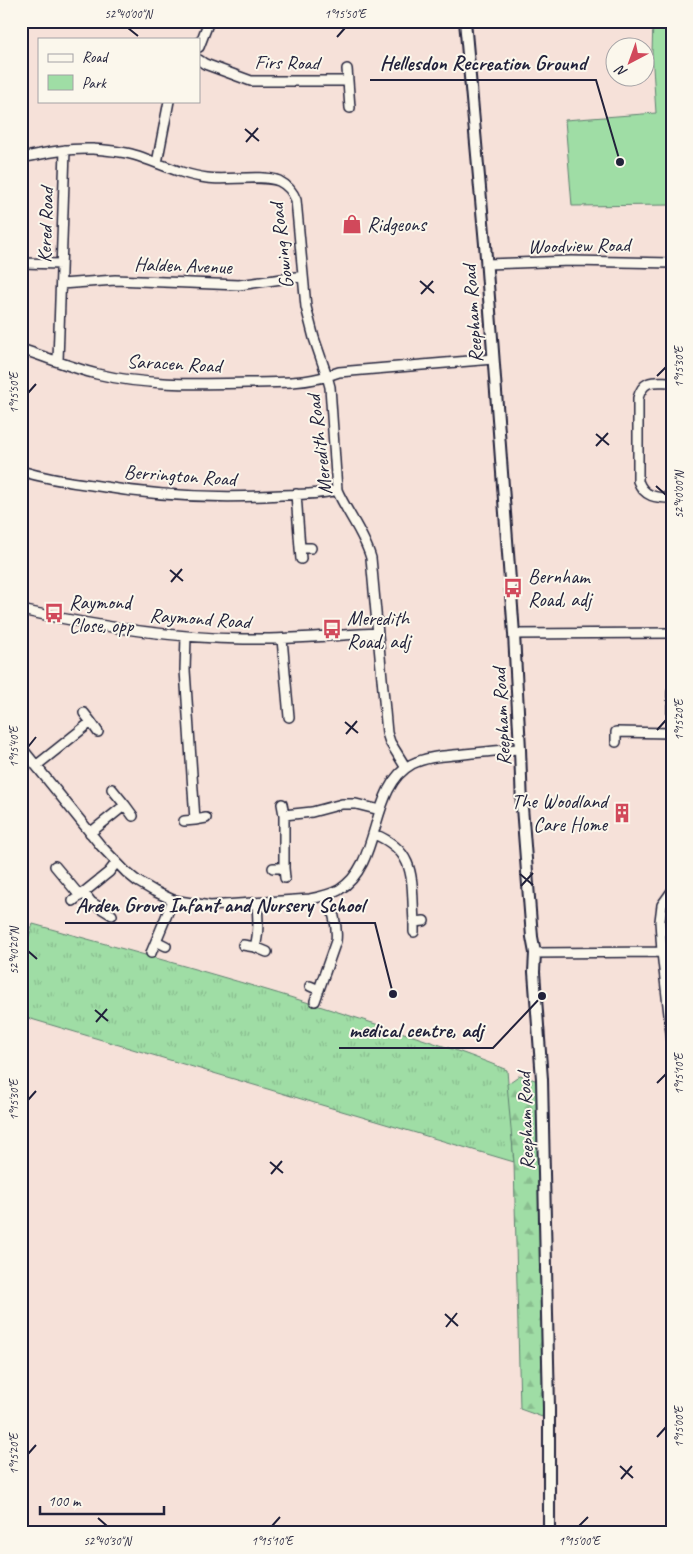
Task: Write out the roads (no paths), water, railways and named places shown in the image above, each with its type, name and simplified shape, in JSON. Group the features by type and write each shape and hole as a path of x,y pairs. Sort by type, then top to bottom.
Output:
{"street":[{"path":"200,44 209,21"},
{"name":"Reepham Road","path":"465,21 486,264 514,634 524,834 532,937 535,953 534,972 542,1079 549,1408 549,1533"},
{"name":"Firs Road","path":"200,60 251,81 348,81"},
{"name":"Firs Road","path":"347,69 350,108"},
{"path":"157,163 169,102"},
{"name":"Gowing Road","path":"21,158 65,150 92,149 136,155 205,178 219,180 269,178 279,181 294,194 297,206 306,308 314,338 328,376"},
{"name":"Kered Road","path":"58,361 65,150"},
{"name":"Woodview Road","path":"486,264 571,261 672,263"},
{"path":"21,263 61,264"},
{"name":"Halden Avenue","path":"61,284 116,280 239,285 303,276"},
{"name":"Saracen Road","path":"21,349 97,374 146,382 178,384 311,381 328,376"},
{"path":"328,376 339,372 493,359"},
{"name":"Meredith Road","path":"328,376 337,490 368,546 371,558 387,733 390,742 406,768"},
{"path":"672,382 647,383 640,392 638,398 638,481 640,486 650,496 672,498"},
{"name":"Berrington Road","path":"21,471 129,492 180,496 227,498 337,490"},
{"path":"296,494 301,559"},
{"path":"300,548 311,548"},
{"name":"Raymond Road","path":"21,610 113,628 186,636 282,639 378,633"},
{"path":"514,634 672,633"},
{"path":"186,636 189,724 195,728 196,751 191,757 195,820"},
{"path":"282,639 289,717"},
{"path":"672,692 670,733 672,768"},
{"path":"84,713 98,732"},
{"path":"36,765 91,722"},
{"path":"616,742 616,732 670,733"},
{"path":"21,747 90,833 116,863 137,881 173,900 210,906 310,899 326,895 344,886 357,872 366,855 380,810 389,790 406,768 437,756 520,749"},
{"path":"112,789 133,816"},
{"path":"282,804 284,815 283,853 285,878"},
{"path":"284,815 312,812 342,804 356,804 380,810"},
{"path":"90,833 125,805"},
{"path":"184,821 206,818"},
{"path":"374,834 395,845 406,859 410,870 414,932"},
{"path":"79,897 109,872 116,863"},
{"path":"55,866 79,897 112,915"},
{"path":"273,868 284,868"},
{"path":"672,891 662,905 660,921 672,1041"},
{"path":"316,1001 336,941 337,932 331,906 326,895"},
{"path":"151,953 173,900"},
{"path":"255,947 258,917 257,903"},
{"path":"414,922 424,921"},
{"path":"156,941 166,946"},
{"path":"243,944 267,952"},
{"path":"535,953 662,952"},
{"path":"310,986 319,990"}],"place":[{"name":"Hellesdon Recreation Ground","path":"620,162"},
{"name":"Ridgeons","path":"352,224"},
{"name":"Bernham Road, adj","path":"513,588"},
{"name":"Raymond Close, opp","path":"54,613"},
{"name":"Meredith Road, adj","path":"332,629"},
{"name":"The Woodland Care Home","path":"622,813"},
{"name":"Arden Grove Infant and Nursery School","path":"393,994"},
{"name":"medical centre, adj","path":"542,996"}]}
